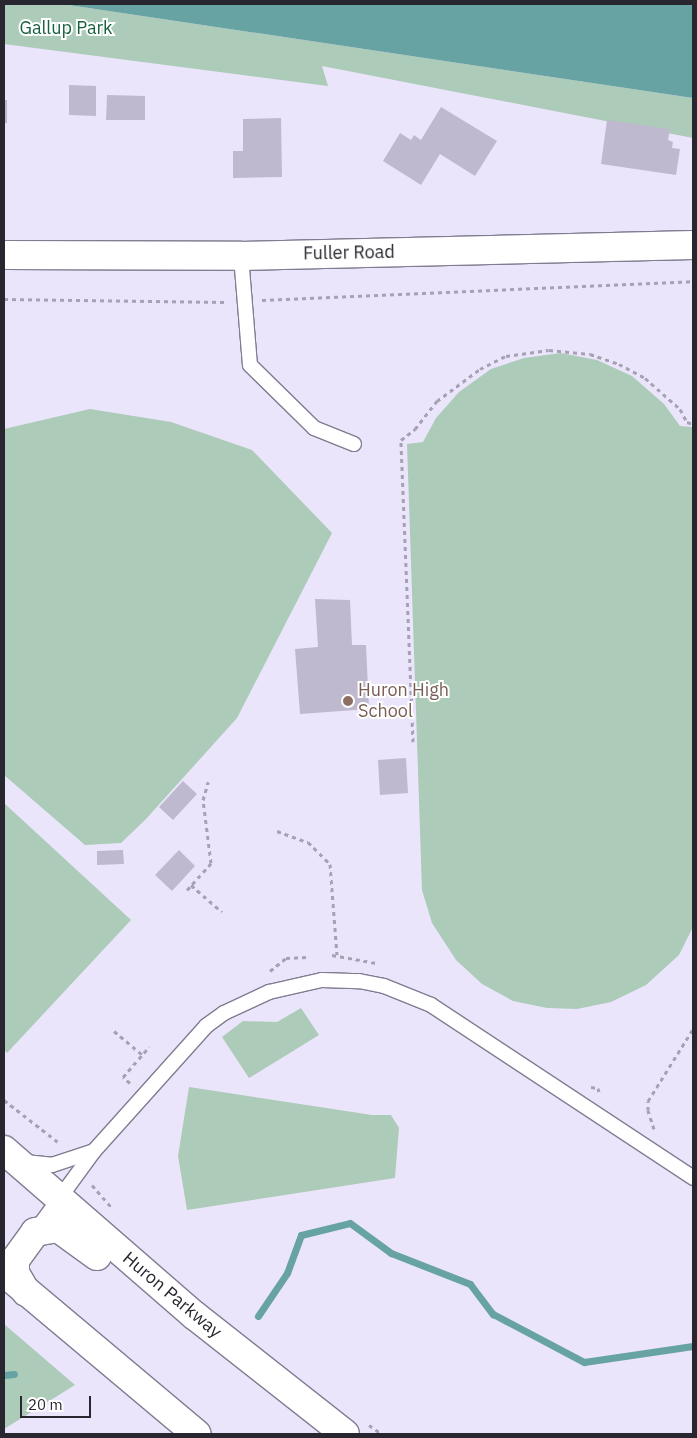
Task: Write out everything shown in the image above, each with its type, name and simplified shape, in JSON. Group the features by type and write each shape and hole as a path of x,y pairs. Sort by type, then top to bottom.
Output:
{"main road":[{"name":"Fuller Road","path":"4,255 241,256 693,245"},
{"name":"Huron Parkway","path":"8,1154 194,1315 345,1434"},
{"path":"26,1292 15,1273 15,1260 34,1232 58,1228 75,1237 157,1306 194,1315"},
{"path":"4,1272 197,1434"}],"lane":[{"path":"241,256 242,300 250,365 314,428 354,444"},
{"path":"34,1232 94,1151 201,1032 224,1013 292,985 341,980 384,986 430,1004 693,1178"},
{"path":"8,1154 33,1165 52,1165 94,1151"}],"path":[{"path":"4,299 208,304 242,300 693,281"},
{"path":"413,742 401,440 415,429 437,401 480,369 506,356 549,350 574,351 619,364 645,378 680,409 687,422 693,424"},
{"path":"187,890 211,863 207,856 203,800 208,782"},
{"path":"277,831 308,842 330,864 337,955"},
{"path":"191,885 222,912"},
{"path":"650,1118 648,1101 693,1028"},
{"path":"114,1031 143,1055"},
{"path":"131,1084 123,1077 149,1048"},
{"path":"4,1100 51,1139 59,1142 58,1151"}],"green space":[{"name":"Gallup Park","path":"4,4 62,4 693,98 693,138 322,66 328,86 4,44"},
{"path":"561,353 597,360 632,376 664,404 680,426 693,427 693,927 679,955 646,985 611,1002 577,1009 547,1008 513,1001 482,984 456,960 432,923 422,890 407,444 423,442 436,418 459,392 491,369 524,358"},
{"path":"90,409 171,422 252,450 332,533 237,718 146,819 121,843 85,845 4,775 4,429"},
{"path":"4,803 131,920 7,1053 4,1050"},
{"path":"301,1008 319,1035 249,1078 222,1037 243,1021 277,1022"},
{"path":"189,1087 372,1115 391,1115 399,1128 395,1178 187,1210 178,1156"},
{"path":"4,1324 75,1385 4,1429"}],"shaded area":[{"path":"62,4 693,4 693,98"}],"building":[{"path":"69,85 96,86 96,116 69,115"},
{"path":"107,95 145,96 145,120 106,120"},
{"path":"4,100 7,100 7,123 4,123"},
{"path":"441,107 497,141 475,176 440,154 421,185 383,161 400,133 411,140 414,135 421,140"},
{"path":"281,118 282,177 233,178 233,151 243,151 243,119"},
{"path":"607,120 670,129 668,140 673,142 672,148 680,149 676,175 601,164"},
{"path":"315,599 350,600 352,645 366,645 369,709 300,714 295,649 318,647"},
{"path":"406,758 408,793 380,795 378,760"},
{"path":"183,781 197,794 173,820 159,807"},
{"path":"123,850 124,864 97,865 97,851"},
{"path":"179,850 195,866 172,891 155,875"}],"waterway":[{"path":"258,1316 287,1273 301,1235 350,1223 391,1253 470,1284 493,1314 584,1362 693,1346"},
{"path":"4,1375 14,1374"}],"place":[{"name":"Huron High School","path":"348,701"}]}
